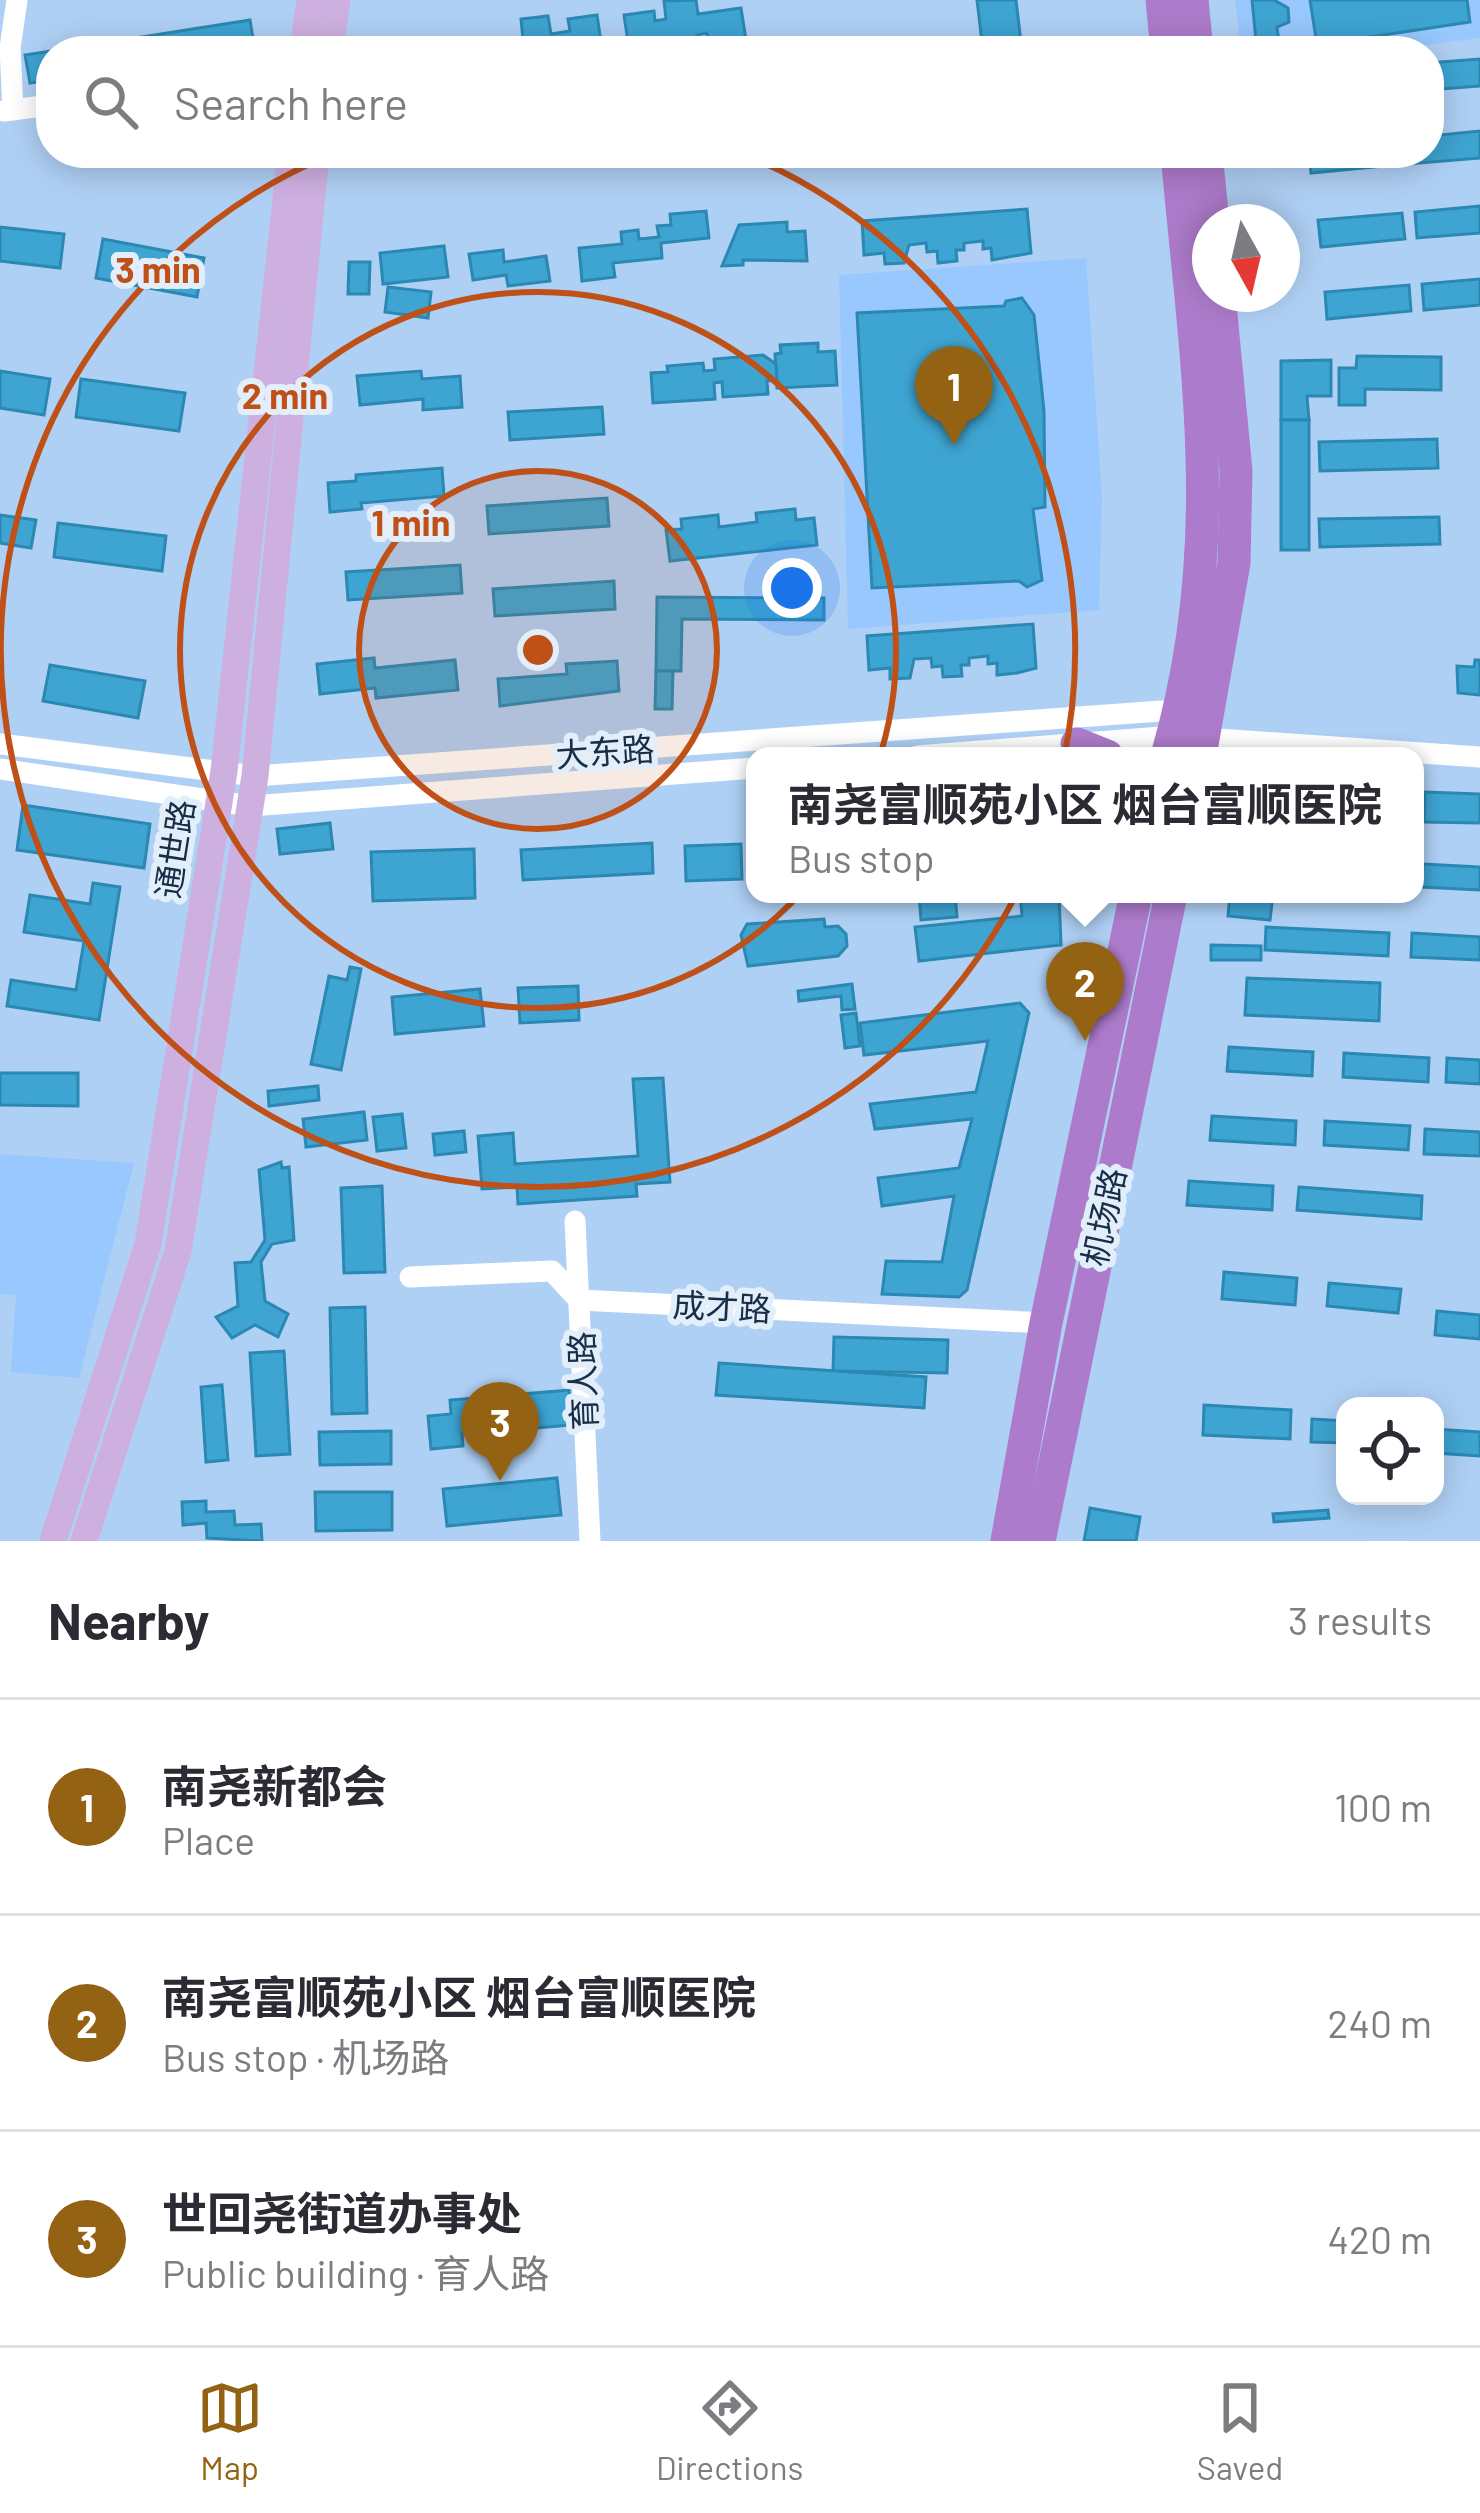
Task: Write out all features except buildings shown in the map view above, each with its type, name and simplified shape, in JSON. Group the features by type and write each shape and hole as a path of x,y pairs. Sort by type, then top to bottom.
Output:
{"highway":[{"path":"1162,0 1166,36"},
{"path":"1192,0 1196,36"},
{"path":"1178,168 1206,472 1204,560 1189,734"},
{"path":"1208,168 1211,204"},
{"path":"1189,734 1234,563 1236,471 1222,312"},
{"name":"机场路","path":"1007,1541 1046,1323 1134,903"},
{"name":"机场路","path":"1040,1541 1169,903"}],"main road":[{"path":"305,36 310,0"},
{"path":"332,36 337,0"},
{"name":"通世路","path":"53,1541 86,1452 148,1244 224,771 289,168"},
{"name":"通世路","path":"84,1541 178,1250 254,776 315,168"}],"street":[{"path":"7,111 17,0"},
{"path":"1110,747 1189,734 1353,747"},
{"name":"大东路","path":"900,747 1189,734"},
{"name":"大东路","path":"0,744 254,776 746,754"},
{"path":"1424,753 1480,757"},
{"name":"大东路","path":"0,769 250,806 746,769"},
{"name":"育人路","path":"574,1221 590,1541"},
{"name":"成才路","path":"410,1277 552,1271 579,1300 1046,1323"}],"shaded area":[{"path":"1235,0 1480,0 1480,38 1444,43 1444,36 1239,36"},
{"path":"1086,258 1102,497 1099,610 848,629 839,275"},
{"path":"0,1154 134,1163 79,1378 11,1372 16,1295 0,1294"}],"place":[{"name":"南尧新都会","path":"954,445"},
{"name":"南尧富顺苑小区 烟台富顺医院","path":"1085,1041"},
{"name":"世回尧街道办事处","path":"500,1481"}]}
